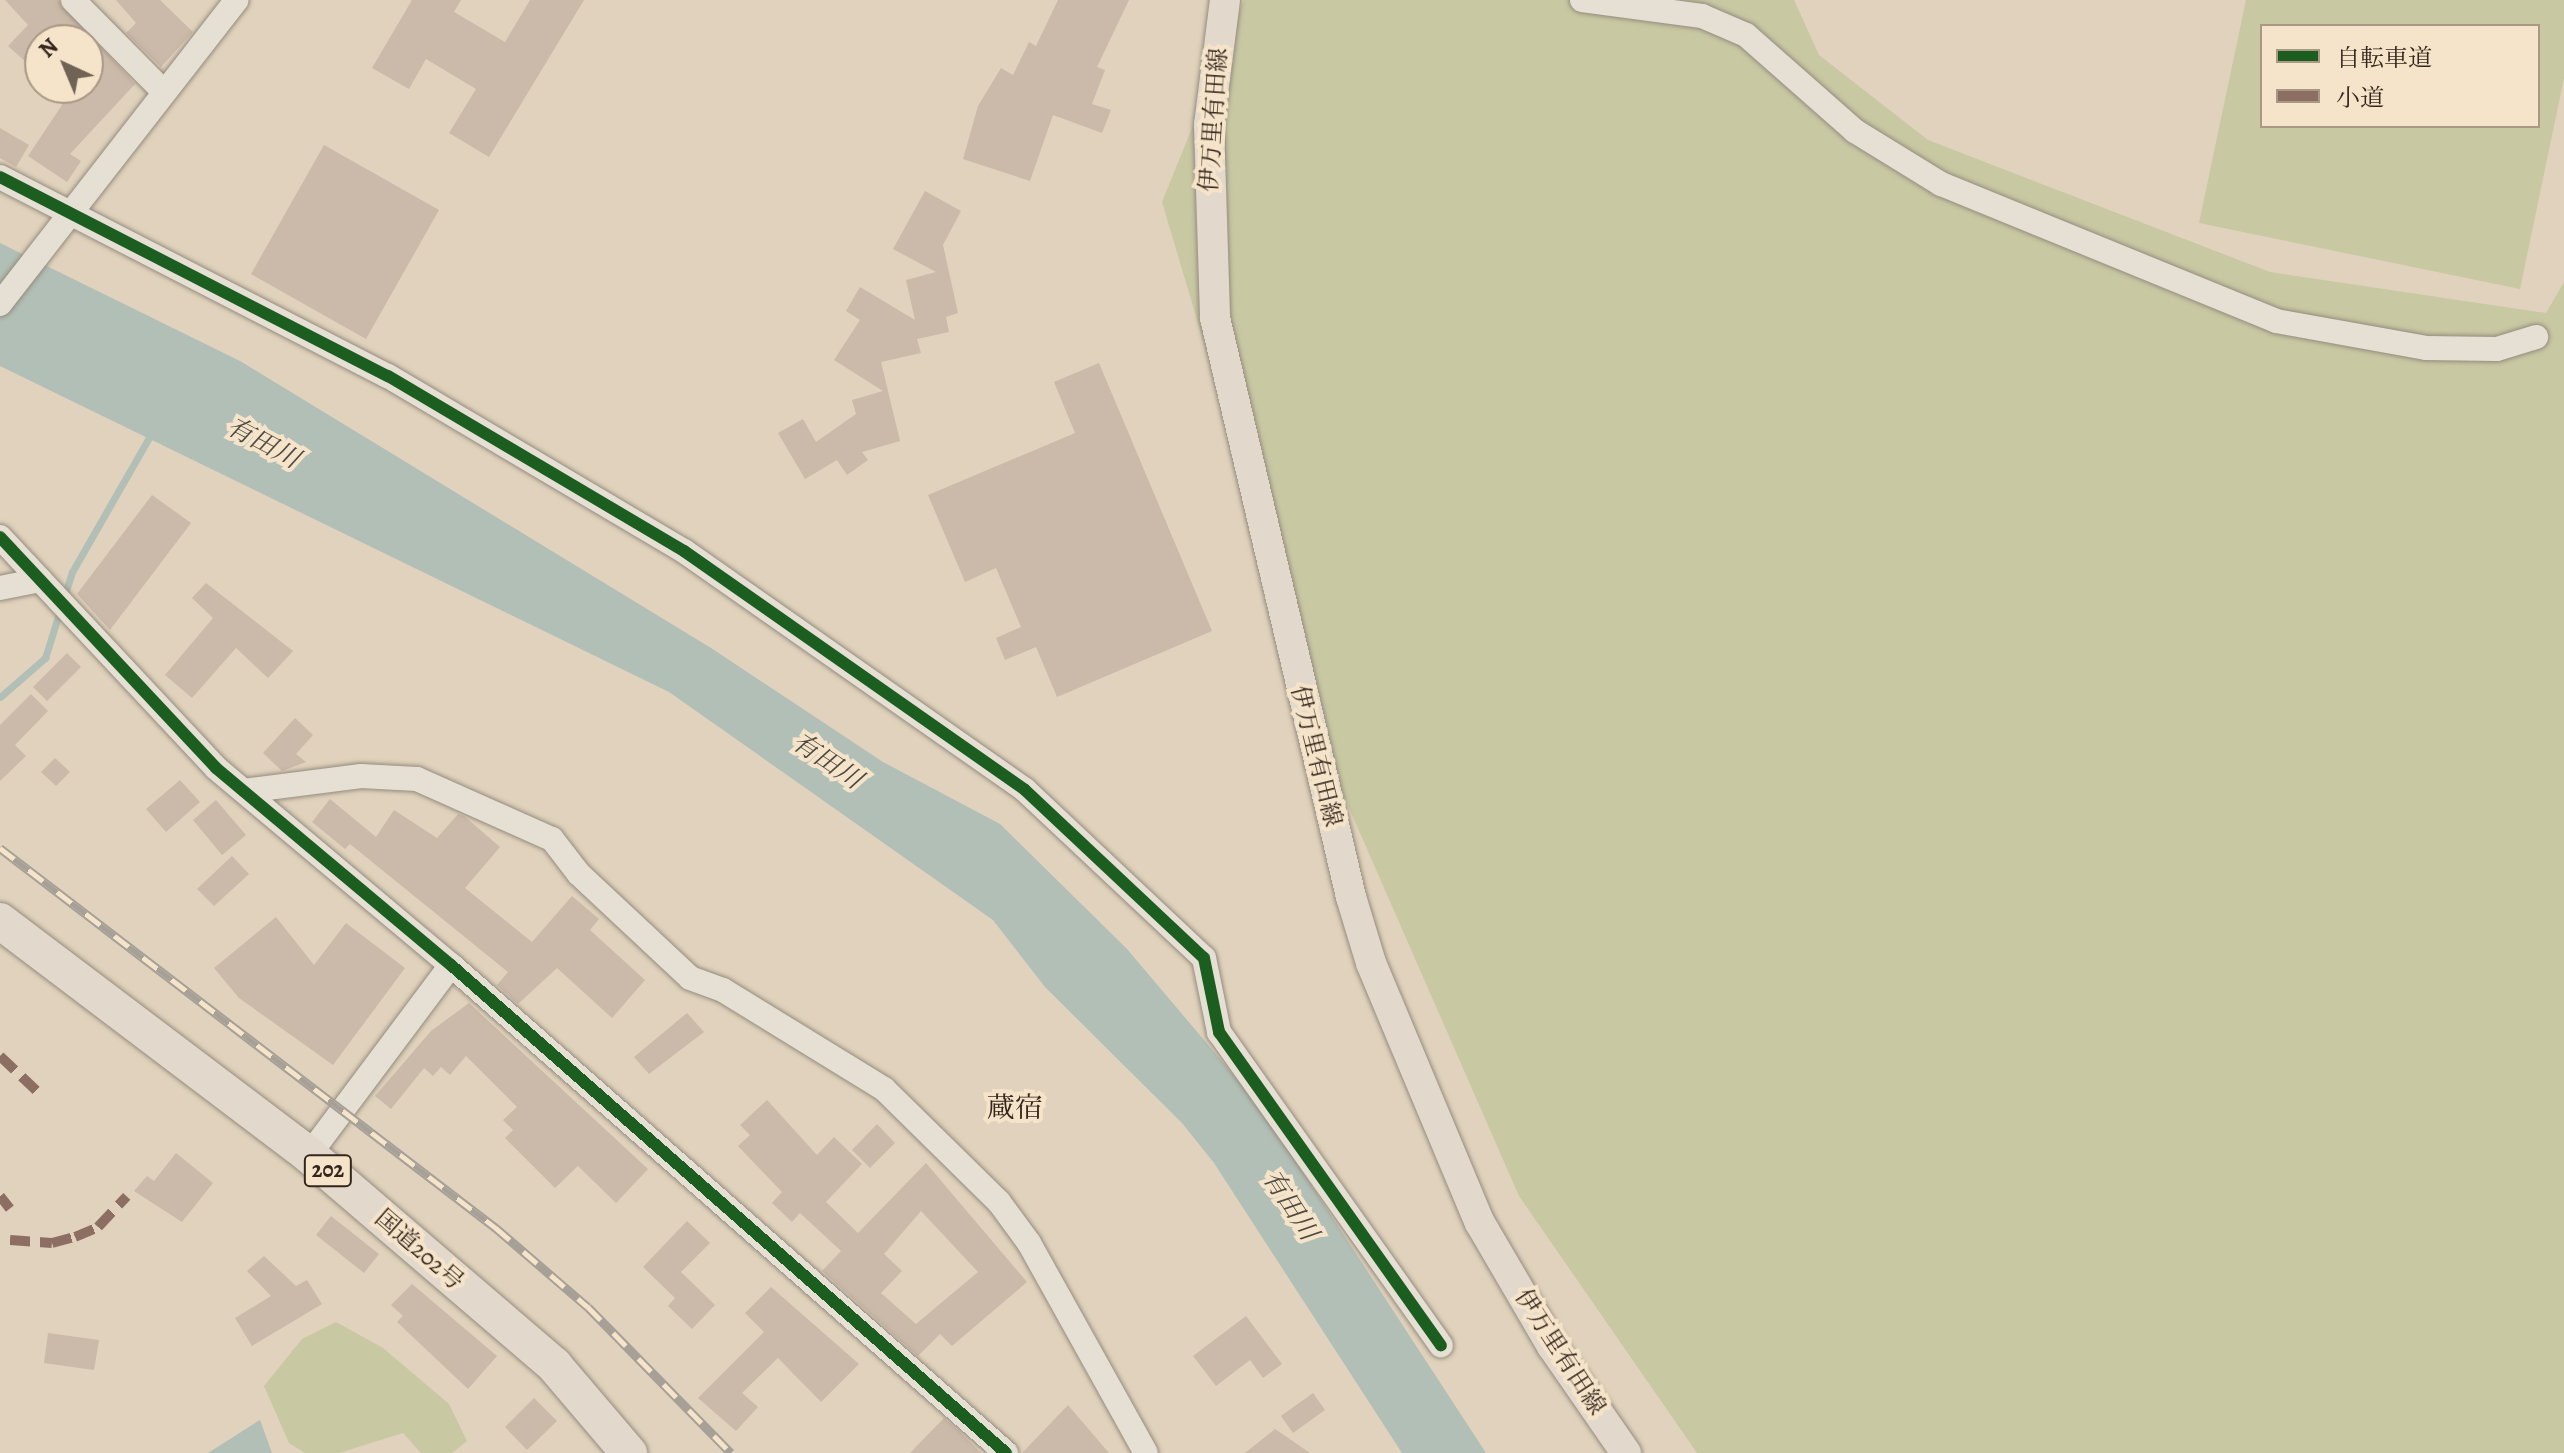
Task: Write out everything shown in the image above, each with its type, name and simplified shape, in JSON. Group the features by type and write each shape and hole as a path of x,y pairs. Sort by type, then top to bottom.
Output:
{"highway":[{"name":"国道202号","path":"0,921 309,1155 554,1365 629,1453"}],"main road":[{"name":"伊万里有田線","path":"1225,0 1209,125 1215,318 1351,897 1371,963 1480,1223 1552,1346 1626,1453"}],"street":[{"path":"73,0 161,89"},
{"path":"0,304 65,213 161,89 237,0"},
{"path":"1582,0 1702,16 1746,35 1855,131 1941,184 2276,321 2426,348 2497,349 2536,337"},
{"path":"0,177 388,376 684,551 1025,790 1204,958 1219,1032 1441,1345"},
{"path":"0,537 244,791 451,965 1006,1453"},
{"path":"0,588 40,580"},
{"path":"244,791 361,776 417,779 545,834 579,874 690,978 723,990 884,1089 999,1202 1029,1243 1146,1453"},
{"path":"309,1155 451,965"}],"green space":[{"path":"1244,0 1794,0 1819,55 1928,140 2270,272 2546,313 2564,282 2564,1453 1697,1453 1519,1196 1328,760 1162,202"},
{"path":"2246,0 2564,0 2564,78 2520,289 2199,223"},
{"path":"336,1322 383,1348 449,1404 467,1441 452,1453 421,1453 403,1433 339,1453 305,1453 289,1443 264,1386 302,1339"}],"water":[{"name":"有田川","path":"0,243 240,361 711,648 883,762 1000,824 1127,949 1259,1105 1486,1453 1402,1453 1214,1163 1182,1123 1045,987 993,920 669,692 0,366"},
{"path":"260,1420 272,1453 208,1453"}],"building":[{"path":"5,0 58,0 80,24 27,24"},
{"path":"116,0 160,0 193,32 161,67 126,33 136,23"},
{"path":"412,0 461,0 454,12 505,42 530,0 584,0 489,157 449,133 476,89 426,59 409,89 372,68"},
{"path":"1058,0 1129,0 1097,67 1105,70 1092,104 1111,110 1102,133 1053,115 1030,181 963,159 978,106 1001,68 1013,75 1029,42 1036,46"},
{"path":"24,29 24,60 8,46"},
{"path":"104,50 135,84 70,154 81,161 67,182 28,156 63,104 104,104"},
{"path":"0,128 29,145 16,167 0,158"},
{"path":"324,145 439,210 366,339 251,274"},
{"path":"925,191 961,211 943,245 958,313 946,317 949,332 917,339 921,353 881,362 900,441 862,452 868,460 847,475 837,460 805,479 778,433 803,419 816,442 856,414 852,400 883,391 834,360 860,320 846,311 860,287 915,320 906,280 936,272 893,249"},
{"path":"1099,363 1212,631 1057,697 1036,647 1005,660 996,638 1021,627 996,568 965,582 928,495 1075,433 1054,382"},
{"path":"152,495 191,523 110,630 77,594"},
{"path":"206,583 293,651 268,678 236,648 192,698 165,675 213,618 192,598"},
{"path":"67,653 81,667 47,701 33,687"},
{"path":"31,694 48,711 15,745 26,756 0,781 0,725"},
{"path":"295,718 313,735 296,754 306,762 282,771 263,753"},
{"path":"55,758 70,772 56,786 41,772"},
{"path":"180,780 200,802 166,832 146,809"},
{"path":"330,799 376,837 394,810 437,838 458,814 464,816 500,847 465,888 532,942 572,896 599,919 590,930 645,980 612,1018 557,968 518,1004 497,985 508,972 350,844 345,849 312,822"},
{"path":"216,800 246,835 222,855 193,820"},
{"path":"232,856 249,874 214,906 197,889"},
{"path":"276,917 314,965 346,923 405,968 333,1065 239,998 214,968"},
{"path":"469,1003 648,1169 616,1203 578,1166 555,1188 505,1138 513,1130 503,1120 517,1107 466,1056 450,1075 441,1067 433,1076 424,1068 391,1109 375,1096 431,1031"},
{"path":"687,1013 704,1032 649,1074 634,1057"},
{"path":"767,1100 817,1155 834,1137 862,1164 826,1202 858,1233 926,1163 1027,1282 952,1346 940,1334 918,1356 822,1271 841,1251 800,1213 792,1222 772,1203 782,1192 738,1146 750,1135 740,1125","holes":["921,1211 978,1272 916,1324 881,1293 902,1271 884,1254"]},
{"path":"877,1124 895,1143 870,1168 852,1150"},
{"path":"176,1153 213,1183 182,1222 134,1191 147,1176 154,1181"},
{"path":"331,1216 379,1254 364,1273 316,1235"},
{"path":"687,1221 710,1243 681,1272 715,1305 692,1329 668,1306 675,1298 643,1267"},
{"path":"264,1256 296,1286 307,1280 322,1304 252,1346 235,1318 271,1296 247,1271"},
{"path":"412,1284 497,1356 468,1389 397,1322 403,1316 391,1305"},
{"path":"771,1287 859,1364 821,1402 778,1358 742,1393 758,1407 736,1431 698,1398 764,1332 745,1313"},
{"path":"1246,1316 1282,1364 1263,1378 1250,1360 1216,1386 1193,1356"},
{"path":"48,1333 99,1340 94,1370 44,1363"},
{"path":"1313,1393 1325,1410 1293,1433 1281,1416"},
{"path":"534,1398 557,1421 527,1450 505,1427"},
{"path":"1068,1405 1109,1453 1022,1453 1047,1427"},
{"path":"944,1418 961,1433 981,1453 910,1453"},
{"path":"1275,1429 1310,1453 1245,1453"}],"waterway":[{"path":"0,697 45,658 72,572 151,434"}],"railway":[{"path":"0,848 496,1228 588,1307 731,1453"}],"marked path":[{"path":"0,1056 43,1097"},
{"path":"0,1196 10,1209"},
{"path":"10,1240 52,1243 75,1237 98,1227 127,1196"}],"cycle path":[{"path":"0,177 388,376 684,551 1025,790 1204,958 1219,1032 1441,1345"},
{"path":"0,537 216,768 451,965 1006,1453"}],"district":[{"name":"蔵宿","path":"1015,1108"}]}
